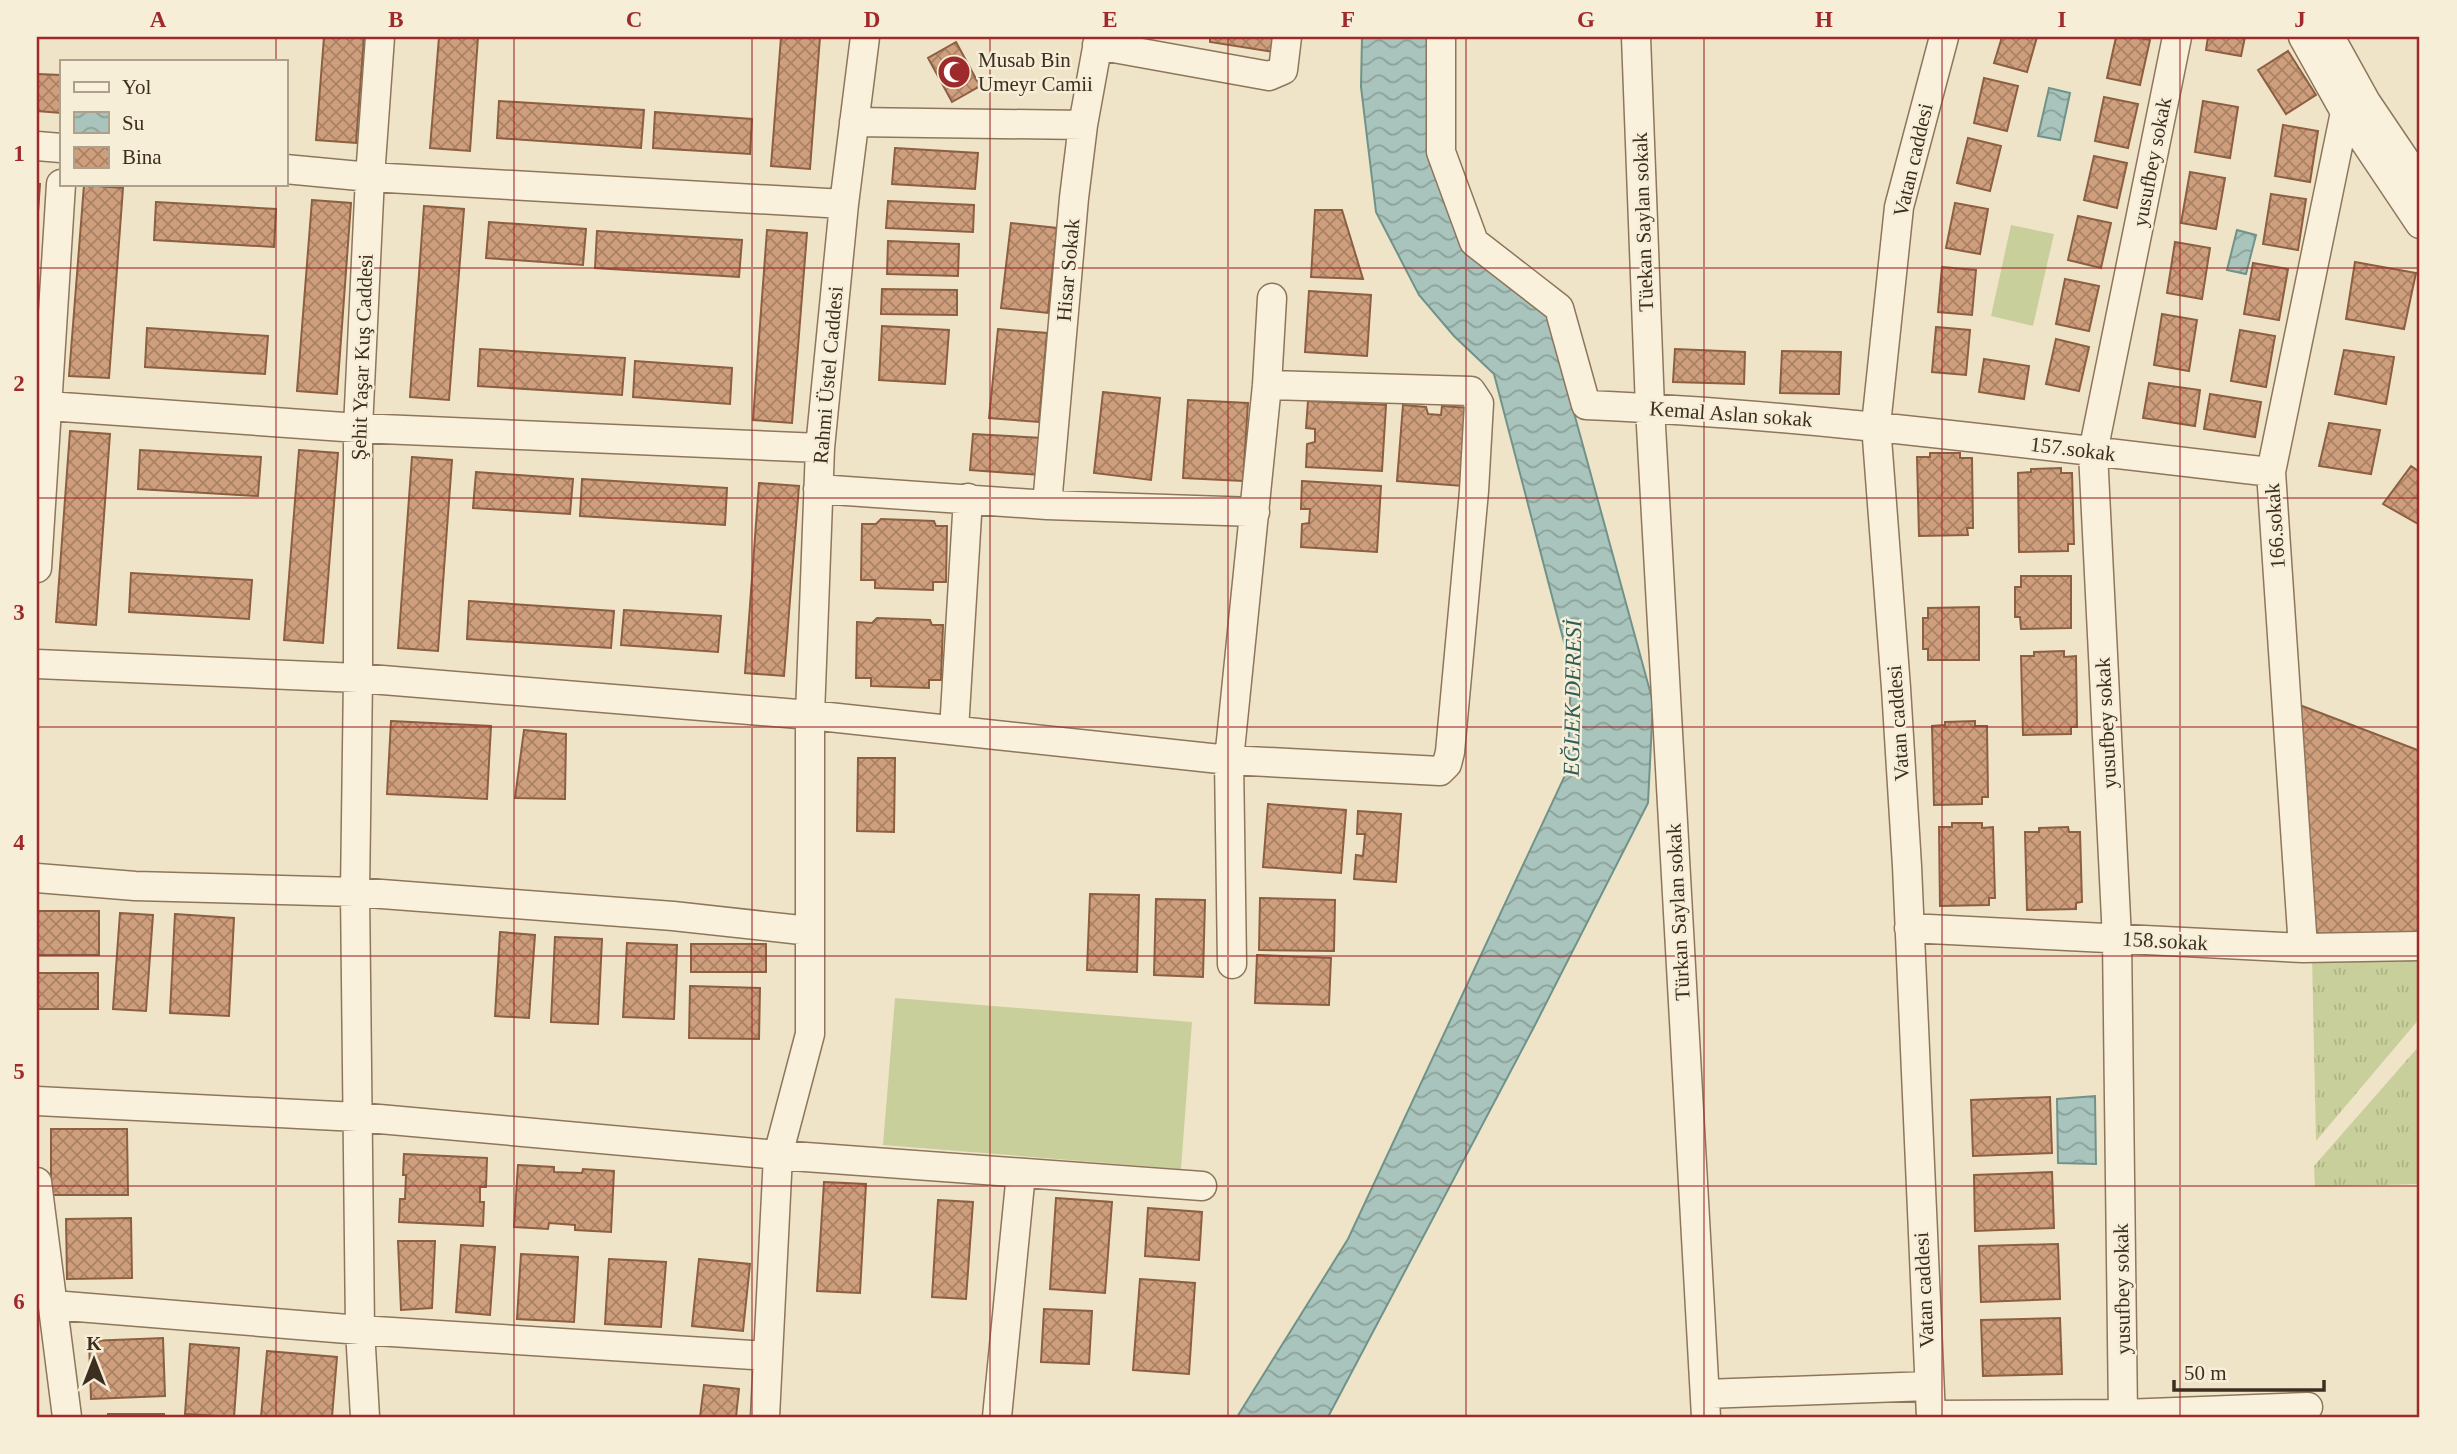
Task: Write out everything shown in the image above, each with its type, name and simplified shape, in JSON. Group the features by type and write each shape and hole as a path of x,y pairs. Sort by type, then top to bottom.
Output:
{"street":[{"name":"Şehit Yaşar Kuş Caddesi","path":"365,1417 360,1330 355,892 358,428 370,177 380,37"},
{"name":"Rahmi Üstel Caddesi","path":"765,1417 778,1155 810,1034 810,715 820,448 844,204 865,37"},
{"path":"1098,41 1269,76 1283,70 1287,37"},
{"name":"Kemal Aslan sokak","path":"1441,37 1441,152 1474,242 1559,307 1586,405 1876,425"},
{"name":"Tüekan Saylan sokak","path":"1636,37 1650,408"},
{"name":"Vatan caddesi","path":"1931,1416 1896,688 1876,425 1899,207 1944,37"},
{"name":"yusufbey sokak","path":"2123,1416 2117,939 2093,452 2177,37"},
{"path":"2303,37 2345,111 2420,224"},
{"path":"2330,37 2367,102 2420,183"},
{"name":"Hisar Sokak","path":"1047,505 1083,125 1098,41"},
{"name":"166.sokak","path":"2303,948 2271,472 2345,111"},
{"path":"854,122 1083,125"},
{"path":"37,146 60,148"},
{"path":"287,169 370,177 844,204"},
{"path":"37,568 61,186"},
{"path":"1232,964 1229,760 1267,385 1272,298"},
{"path":"37,664 358,678 810,715 1229,760 1440,771 1447,764 1450,752 1474,491 1479,403 1471,391 1267,385"},
{"path":"48,406 358,428 820,448"},
{"name":"Türkan Saylan sokak","path":"1650,408 1706,1406"},
{"name":"157.sokak","path":"1876,425 2271,472"},
{"path":"818,489 1047,505 1255,512"},
{"path":"954,730 968,498"},
{"path":"37,878 135,886 355,892 673,916 810,931"},
{"name":"158.sokak","path":"1909,928 2303,948 2420,946"},
{"path":"37,1101 357,1117 778,1155 1202,1186"},
{"path":"997,1417 1021,1173"},
{"path":"37,1182 68,1417"},
{"path":"53,1305 360,1330 768,1356"},
{"path":"1706,1406 1929,1386"},
{"path":"1931,1416 2123,1416 2308,1408"}],"green space":[{"path":"2011,225 2054,234 2033,326 1991,316"},
{"path":"2420,955 2420,1018 2316,1141 2312,957"},
{"path":"895,998 1192,1022 1181,1169 883,1145"},
{"path":"2420,1045 2420,1184 2315,1187 2314,1166"}],"water":[{"name":"EĞLEK DERESİ","path":"1362,37 1433,37 1435,170 1547,314 1653,702 1648,803 1535,1025 1328,1417 1237,1417 1348,1239 1568,769 1571,669 1494,374 1454,336 1419,295 1376,212 1361,87"},
{"path":"2049,88 2070,93 2060,140 2038,136"},
{"path":"2237,230 2256,235 2246,274 2227,270"},
{"path":"2095,1096 2096,1164 2058,1163 2057,1099"}],"building":[{"path":"324,37 364,37 356,143 316,140"},
{"path":"439,37 478,37 470,151 430,148"},
{"path":"781,37 820,37 810,169 771,166"},
{"path":"1210,37 1276,37 1274,52 1210,42"},
{"path":"2002,37 2037,37 2027,72 1994,63"},
{"path":"2116,37 2150,40 2140,85 2107,78"},
{"path":"2208,37 2245,37 2241,56 2206,50"},
{"name":"Musab Bin Umeyr Camii","path":"956,42 980,86 952,102 928,58"},
{"path":"2288,51 2316,95 2286,114 2258,70"},
{"path":"37,74 60,75 60,113 37,111"},
{"path":"1984,78 2018,86 2007,131 1974,123"},
{"path":"2104,97 2138,104 2128,148 2095,141"},
{"path":"499,101 644,110 641,148 497,138"},
{"path":"2203,101 2238,107 2230,158 2195,152"},
{"path":"655,112 752,119 750,154 653,148"},
{"path":"2283,125 2318,131 2310,182 2275,176"},
{"path":"1968,138 2001,146 1990,191 1957,183"},
{"path":"895,148 978,153 975,189 892,184"},
{"path":"2094,156 2127,163 2117,208 2084,200"},
{"path":"2190,172 2225,178 2216,229 2181,223"},
{"path":"37,184 40,184 37,226"},
{"path":"84,186 123,188 109,378 69,376"},
{"path":"2271,194 2306,199 2298,250 2263,244"},
{"path":"312,200 351,203 337,394 297,391"},
{"path":"888,201 974,205 973,232 886,228"},
{"path":"156,202 276,209 274,247 154,240"},
{"path":"1955,203 1988,209 1980,254 1946,248"},
{"path":"424,206 464,209 449,400 410,397"},
{"path":"1315,210 1342,210 1363,279 1311,277"},
{"path":"2078,216 2111,223 2101,268 2068,260"},
{"path":"489,222 586,229 583,265 486,258"},
{"path":"1011,223 1057,228 1048,313 1001,308"},
{"path":"767,230 807,233 792,423 753,420"},
{"path":"597,231 742,240 739,277 595,268"},
{"path":"888,241 959,244 958,276 887,274"},
{"path":"2175,242 2210,248 2202,299 2167,293"},
{"path":"2355,262 2416,273 2404,329 2346,319"},
{"path":"2253,263 2288,269 2279,320 2244,314"},
{"path":"1942,267 1976,270 1972,315 1938,312"},
{"path":"2065,279 2099,286 2089,331 2056,324"},
{"path":"882,289 957,290 957,315 881,314"},
{"path":"1309,291 1371,295 1367,356 1305,352"},
{"path":"2162,314 2197,320 2189,371 2154,365"},
{"path":"882,326 949,330 945,384 879,380"},
{"path":"1936,327 1970,330 1966,375 1932,372"},
{"path":"147,328 268,336 265,374 145,367"},
{"path":"998,329 1047,333 1039,422 989,418"},
{"path":"2240,330 2275,336 2266,387 2231,381"},
{"path":"2056,339 2089,347 2079,391 2046,384"},
{"path":"480,349 625,358 622,395 478,386"},
{"path":"1675,349 1745,352 1744,384 1673,382"},
{"path":"2344,350 2394,357 2386,404 2335,394"},
{"path":"1782,351 1841,352 1839,394 1780,393"},
{"path":"1984,359 2029,366 2024,399 1979,392"},
{"path":"635,361 732,368 730,404 633,397"},
{"path":"2149,383 2200,390 2195,426 2143,418"},
{"path":"1103,392 1160,398 1151,480 1094,473"},
{"path":"2210,394 2261,402 2255,437 2204,429"},
{"path":"1188,400 1248,403 1243,481 1183,478"},
{"path":"1308,401 1386,405 1382,471 1306,467 1307,444 1315,442 1315,429 1306,428"},
{"path":"1403,405 1426,407 1428,414 1441,415 1442,406 1469,408 1463,486 1397,481"},
{"path":"2329,423 2380,430 2371,474 2319,466"},
{"path":"70,431 110,434 96,625 56,622"},
{"path":"973,434 1042,438 1040,475 970,470"},
{"path":"140,450 261,457 258,496 138,489"},
{"path":"299,450 338,453 323,643 284,640"},
{"path":"1930,453 1960,453 1960,458 1972,458 1973,528 1967,528 1968,535 1919,536 1917,457 1930,457"},
{"path":"412,457 452,460 438,651 398,648"},
{"path":"2411,466 2420,472 2420,525 2383,504"},
{"path":"2061,468 2061,473 2072,473 2074,544 2068,544 2068,551 2019,552 2018,473 2031,472 2031,469"},
{"path":"476,472 573,479 570,514 473,508"},
{"path":"582,479 727,488 725,525 580,516"},
{"path":"1302,481 1381,486 1377,552 1301,547 1302,524 1309,523 1310,509 1301,509"},
{"path":"759,483 799,486 784,676 745,673"},
{"path":"881,519 934,521 936,526 947,526 946,582 933,582 933,590 875,588 875,580 861,580 862,524 876,524"},
{"path":"131,573 252,580 249,619 129,612"},
{"path":"2021,576 2071,576 2071,628 2021,629 2020,617 2015,617 2015,587 2021,587"},
{"path":"469,601 614,611 611,648 467,639"},
{"path":"1979,607 1979,660 1928,660 1928,649 1923,649 1923,618 1928,618 1928,608"},
{"path":"624,610 721,616 718,652 621,645"},
{"path":"877,618 930,620 932,625 943,625 941,680 929,680 929,688 871,686 871,678 856,678 857,622 872,623"},
{"path":"2064,651 2064,657 2076,656 2077,727 2071,727 2071,734 2023,735 2021,656 2034,656 2034,652"},
{"path":"2297,704 2420,751 2420,938 2310,940"},
{"path":"391,721 491,726 487,799 387,794"},
{"path":"1975,721 1975,726 1987,726 1988,797 1982,797 1982,804 1934,805 1932,726 1945,725 1945,722"},
{"path":"524,730 566,734 565,799 515,798"},
{"path":"858,758 895,758 894,832 857,831"},
{"path":"1268,804 1346,810 1341,873 1263,867"},
{"path":"1358,811 1401,814 1396,882 1354,879 1356,855 1363,856 1365,834 1357,834"},
{"path":"1952,823 1982,823 1982,828 1993,827 1995,898 1989,898 1989,905 1940,906 1939,827 1952,827"},
{"path":"2068,827 2069,832 2080,832 2082,902 2076,903 2076,909 2027,910 2025,832 2039,832 2039,828"},
{"path":"1090,894 1139,895 1137,972 1087,970"},
{"path":"1260,898 1335,900 1334,951 1259,950"},
{"path":"1156,899 1205,900 1203,977 1154,975"},
{"path":"37,911 99,911 99,955 37,955"},
{"path":"120,913 153,915 146,1011 113,1009"},
{"path":"175,914 234,918 229,1016 170,1013"},
{"path":"500,932 535,935 529,1018 495,1016"},
{"path":"555,937 602,939 598,1024 551,1022"},
{"path":"627,943 677,945 674,1019 623,1017"},
{"path":"691,944 766,944 766,972 691,972"},
{"path":"1257,955 1331,958 1329,1005 1255,1003"},
{"path":"37,973 98,973 98,1009 37,1009"},
{"path":"690,986 760,988 759,1039 689,1038"},
{"path":"2050,1097 2052,1153 1973,1156 1971,1100"},
{"path":"51,1129 127,1129 128,1195 51,1195"},
{"path":"404,1154 487,1158 486,1187 480,1187 480,1202 484,1202 483,1226 399,1222 400,1199 405,1199"},
{"path":"518,1165 554,1167 554,1172 582,1173 583,1169 614,1171 611,1232 575,1230 575,1225 549,1223 548,1229 514,1227"},
{"path":"2052,1172 2054,1228 1975,1231 1974,1175"},
{"path":"824,1182 866,1184 860,1293 817,1291"},
{"path":"1056,1198 1112,1202 1105,1293 1050,1289"},
{"path":"938,1200 973,1202 966,1299 932,1297"},
{"path":"1148,1208 1202,1212 1199,1260 1145,1256"},
{"path":"131,1218 132,1278 67,1279 66,1219"},
{"path":"398,1241 435,1241 432,1308 401,1310"},
{"path":"2058,1244 2060,1299 1981,1302 1979,1246"},
{"path":"461,1245 495,1247 490,1315 456,1312"},
{"path":"521,1254 578,1257 574,1322 517,1319"},
{"path":"609,1259 666,1262 661,1327 605,1324"},
{"path":"699,1259 750,1264 743,1331 692,1326"},
{"path":"1140,1279 1195,1283 1189,1374 1133,1370"},
{"path":"1044,1309 1092,1311 1089,1364 1041,1362"},
{"path":"2060,1318 2062,1374 1983,1376 1981,1320"},
{"path":"163,1338 165,1396 91,1399 89,1341"},
{"path":"190,1344 239,1348 234,1417 185,1414"},
{"path":"267,1351 337,1357 332,1417 261,1417"},
{"path":"704,1385 739,1389 736,1417 700,1417"},
{"path":"108,1414 164,1414 164,1417 108,1417"}],"place":[{"name":"Musab Bin Umeyr Camii","path":"954,72"}]}
